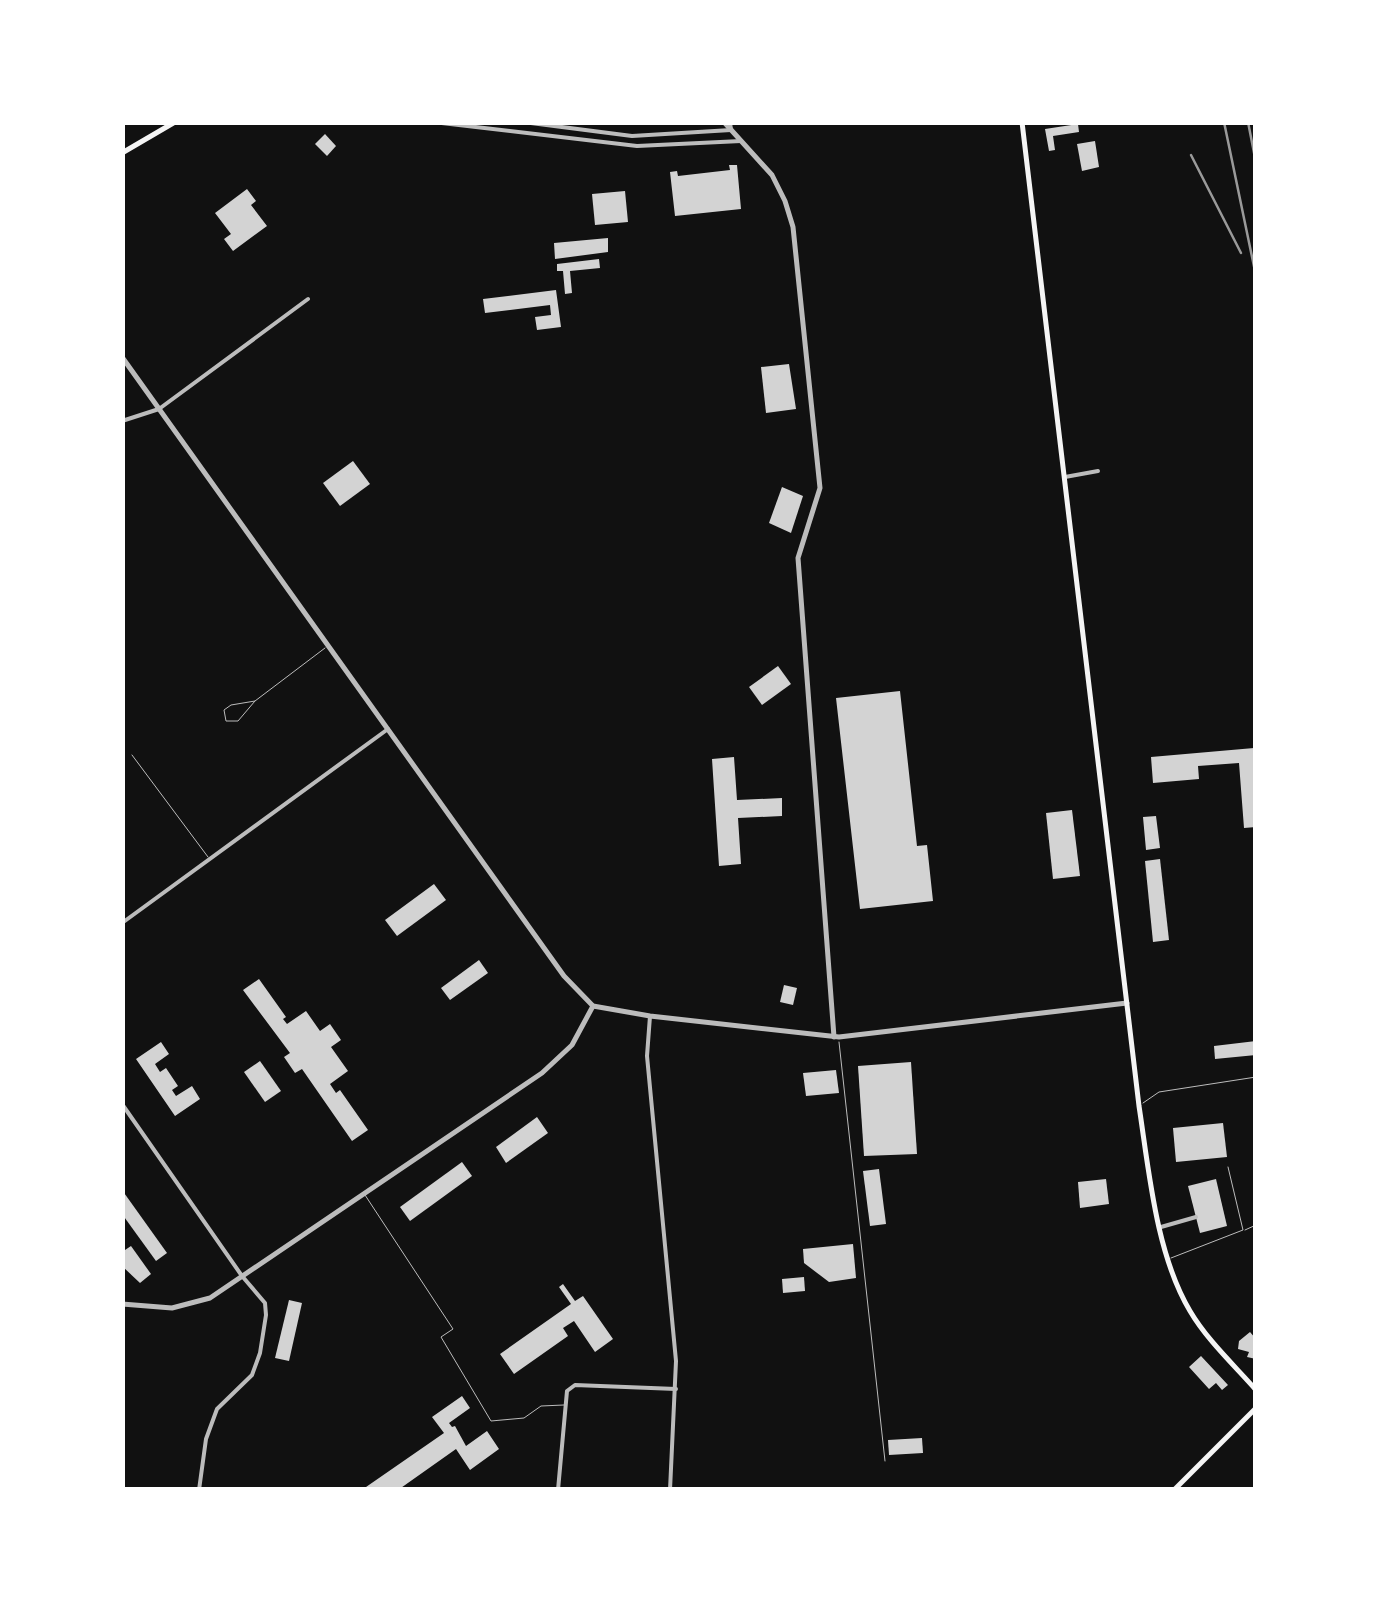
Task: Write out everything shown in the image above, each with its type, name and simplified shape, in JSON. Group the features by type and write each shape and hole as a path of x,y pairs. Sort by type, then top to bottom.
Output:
{"main road":[{"path":"125,151 175,122"},
{"path":"1022,122 1139,1106 1161,1228 1178,1287 1192,1314 1256,1390"},
{"path":"1174,1490 1256,1408"}],"street":[{"path":"432,122 638,146 743,141"},
{"path":"523,122 632,136 729,125 772,175 786,201 796,251 820,488 798,558 836,1037"},
{"path":"122,421 160,409 308,300"},
{"path":"122,358 564,976 594,1006 836,1037 1127,1003"},
{"path":"1065,478 1098,471"},
{"path":"122,923 388,729"},
{"path":"122,1304 151,1308 192,1305 210,1298 542,1073 572,1045 594,1006"},
{"path":"650,1016 647,1056 676,1389 670,1490"},
{"path":"122,1104 265,1303 260,1353 252,1375 217,1409 206,1439 199,1490"},
{"path":"1161,1228 1196,1217"},
{"path":"558,1490 567,1391 575,1385 676,1389"}],"lane":[{"path":"255,701 224,710 226,721 238,722 255,701 329,646"},
{"path":"132,755 211,861"},
{"path":"836,1037 885,1461"},
{"path":"1139,1106 1159,1092 1256,1078"},
{"path":"1228,1167 1243,1230"},
{"path":"363,1192 453,1329 441,1337 491,1421 524,1418 541,1406 564,1405"},
{"path":"1170,1259 1256,1225"}],"building":[{"path":"1078,124 1079,132 1053,136 1055,150 1049,151 1045,129"},
{"path":"325,134 336,146 327,156 315,144"},
{"path":"1095,141 1099,167 1082,171 1077,144"},
{"path":"729,165 737,165 741,209 675,216 670,172 677,171 678,176 730,170"},
{"path":"247,189 256,201 251,205 267,226 233,251 224,239 231,234 215,213"},
{"path":"625,191 628,222 595,225 592,194"},
{"path":"608,238 608,252 555,259 554,243"},
{"path":"599,259 600,268 570,271 572,293 565,294 563,271 557,271 557,264"},
{"path":"556,290 561,327 537,330 535,317 551,315 550,305 485,313 483,299"},
{"path":"789,364 796,409 766,413 761,367"},
{"path":"353,461 370,484 340,506 323,483"},
{"path":"782,487 803,496 791,533 769,523"},
{"path":"778,666 791,684 762,705 749,687"},
{"path":"900,691 917,846 927,845 933,901 860,909 836,698"},
{"path":"1254,748 1256,827 1244,828 1239,763 1198,766 1199,779 1153,783 1151,757"},
{"path":"734,757 737,800 782,798 782,816 738,818 741,864 719,866 712,759"},
{"path":"1072,810 1080,876 1053,879 1046,813"},
{"path":"1156,816 1160,848 1146,850 1143,817"},
{"path":"1160,859 1169,940 1153,942 1145,861"},
{"path":"434,884 446,900 397,936 385,920"},
{"path":"479,960 488,973 450,1000 441,988"},
{"path":"259,979 287,1024 306,1011 320,1031 330,1024 341,1040 331,1047 348,1071 330,1084 336,1093 340,1090 368,1130 352,1141 302,1069 295,1073 284,1057 290,1053 243,990"},
{"path":"784,985 797,988 793,1005 780,1002"},
{"path":"1256,1041 1256,1055 1215,1059 1214,1046"},
{"path":"161,1042 169,1054 155,1064 160,1072 166,1068 178,1086 172,1090 176,1096 192,1086 200,1099 175,1116 136,1059"},
{"path":"260,1061 281,1091 265,1102 244,1072"},
{"path":"911,1062 917,1154 864,1156 858,1066"},
{"path":"836,1070 839,1093 806,1096 803,1073"},
{"path":"537,1117 548,1133 506,1163 496,1147"},
{"path":"1223,1123 1227,1157 1176,1162 1173,1128"},
{"path":"462,1162 472,1176 410,1221 400,1207"},
{"path":"879,1169 886,1224 870,1226 863,1171"},
{"path":"1106,1179 1109,1204 1080,1208 1078,1182"},
{"path":"1216,1179 1227,1226 1200,1233 1188,1186"},
{"path":"122,1190 167,1253 156,1261 122,1214"},
{"path":"853,1244 856,1278 829,1282 804,1263 803,1249"},
{"path":"131,1246 151,1274 140,1283 122,1266 122,1252"},
{"path":"804,1277 805,1291 783,1293 782,1279"},
{"path":"563,1284 575,1301 583,1296 613,1339 595,1352 574,1321 563,1328 568,1336 514,1374 500,1354 571,1304 559,1287"},
{"path":"289,1300 302,1303 289,1361 275,1358"},
{"path":"1250,1332 1256,1339 1256,1359 1238,1349 1239,1341"},
{"path":"1201,1356 1228,1385 1222,1390 1216,1383 1209,1389 1189,1367"},
{"path":"462,1396 470,1408 449,1423 455,1426 466,1446 487,1431 499,1449 470,1470 456,1449 398,1490 368,1490 366,1487 444,1433 432,1417"},
{"path":"922,1438 923,1453 889,1455 888,1440"}],"railway":[{"path":"1224,122 1256,276"},
{"path":"1248,122 1256,163"},
{"path":"1191,155 1241,253"}]}
